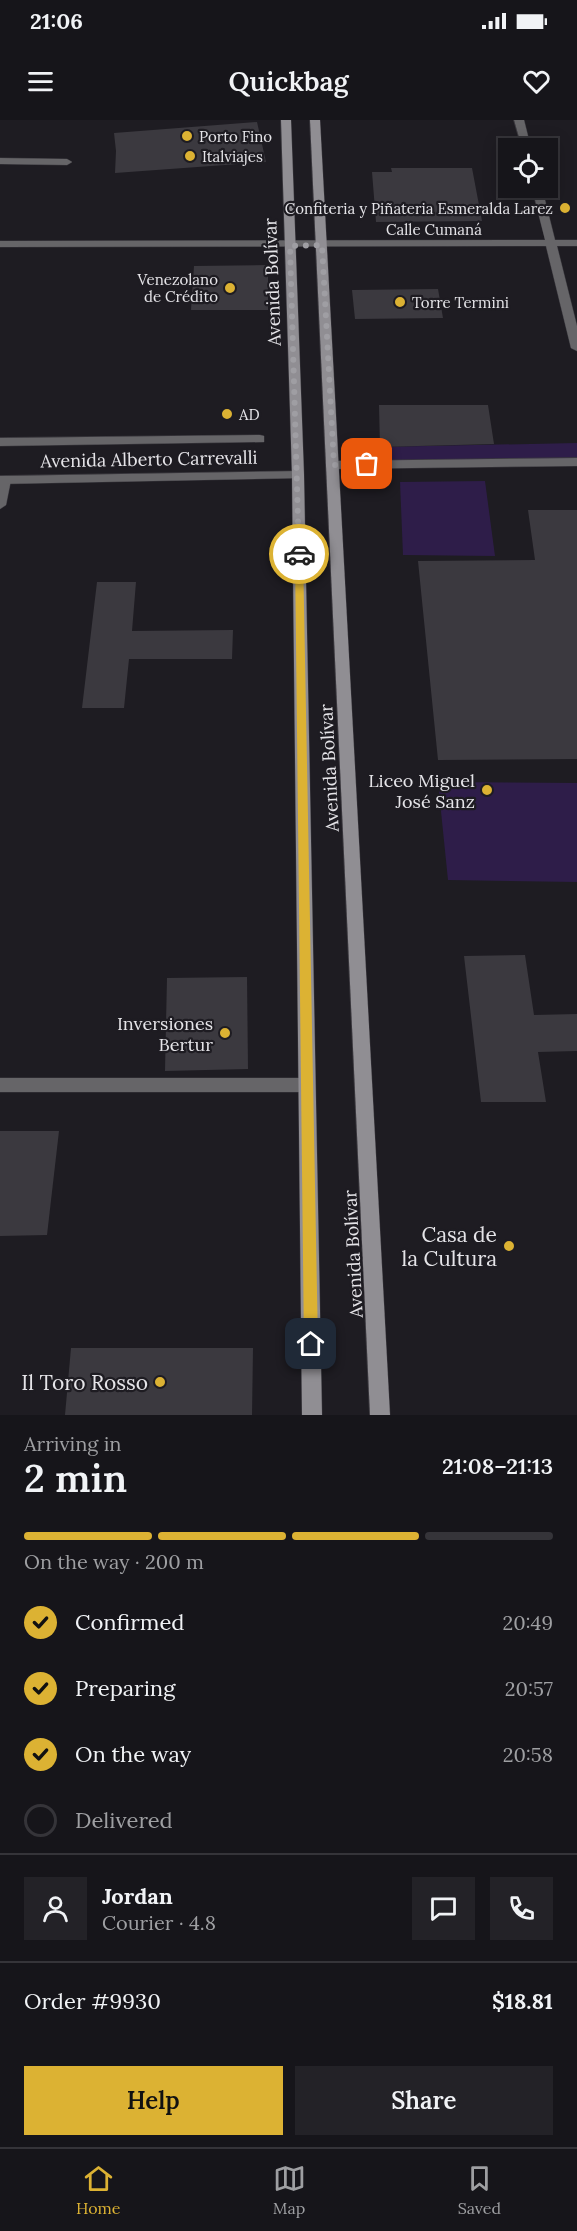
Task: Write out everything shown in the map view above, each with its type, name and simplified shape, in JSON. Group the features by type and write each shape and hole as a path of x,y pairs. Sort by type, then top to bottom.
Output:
{"street":[{"name":"Avenida Bolívar","path":"286,120 298,475 312,1415"},
{"name":"Avenida Bolívar","path":"315,120 380,1415"},
{"path":"519,120 524,138"},
{"path":"0,161 67,162"},
{"path":"540,198 577,348"},
{"name":"Calle Cumaná","path":"0,244 290,246 577,243"},
{"path":"0,442 260,439"},
{"path":"334,465 577,462"},
{"name":"Avenida Alberto Carrevalli","path":"2,480 298,475"},
{"path":"0,505 2,480"},
{"path":"0,1085 306,1085"}],"shaded area":[{"path":"577,443 577,462 383,464 380,447"},
{"path":"485,481 495,556 403,555 400,482"},
{"path":"438,782 577,783 577,882 448,880"}],"building":[{"path":"257,122 266,162 115,173 114,133"},
{"path":"391,168 472,168 482,221 376,222 372,172 392,172"},
{"name":"Venezolano de Crédito","path":"268,265 268,310 191,310 194,266"},
{"name":"Torre Termini","path":"438,289 443,318 355,319 352,290"},
{"path":"379,405 488,405 494,444 380,447"},
{"path":"528,510 577,510 577,759 438,760 418,561 535,560"},
{"path":"97,582 136,582 132,631 233,630 232,659 129,659 124,708 82,708"},
{"path":"525,955 534,1015 577,1014 577,1051 538,1052 546,1102 481,1102 464,956"},
{"path":"247,977 248,1069 165,1071 167,978"},
{"path":"0,1131 59,1131 47,1235 0,1236"},
{"name":"Il Toro Rosso","path":"71,1348 253,1348 252,1415 65,1415"}],"way so far":[{"path":"299,554 290,246 322,245 334,465 367,464"}],"place":[{"name":"Porto Fino","path":"187,136"},
{"name":"Italviajes","path":"190,156"},
{"name":"Confiteria y Piñateria Esmeralda Larez","path":"565,208"},
{"name":"Venezolano de Crédito","path":"230,288"},
{"name":"Torre Termini","path":"400,302"},
{"name":"AD","path":"227,414"},
{"name":"Liceo Miguel José Sanz","path":"487,790"},
{"name":"Inversiones Bertur","path":"225,1033"},
{"name":"Casa de la Cultura","path":"509,1246"},
{"name":"Il Toro Rosso","path":"160,1382"}],"route":[{"path":"299,554 311,1344"}]}
